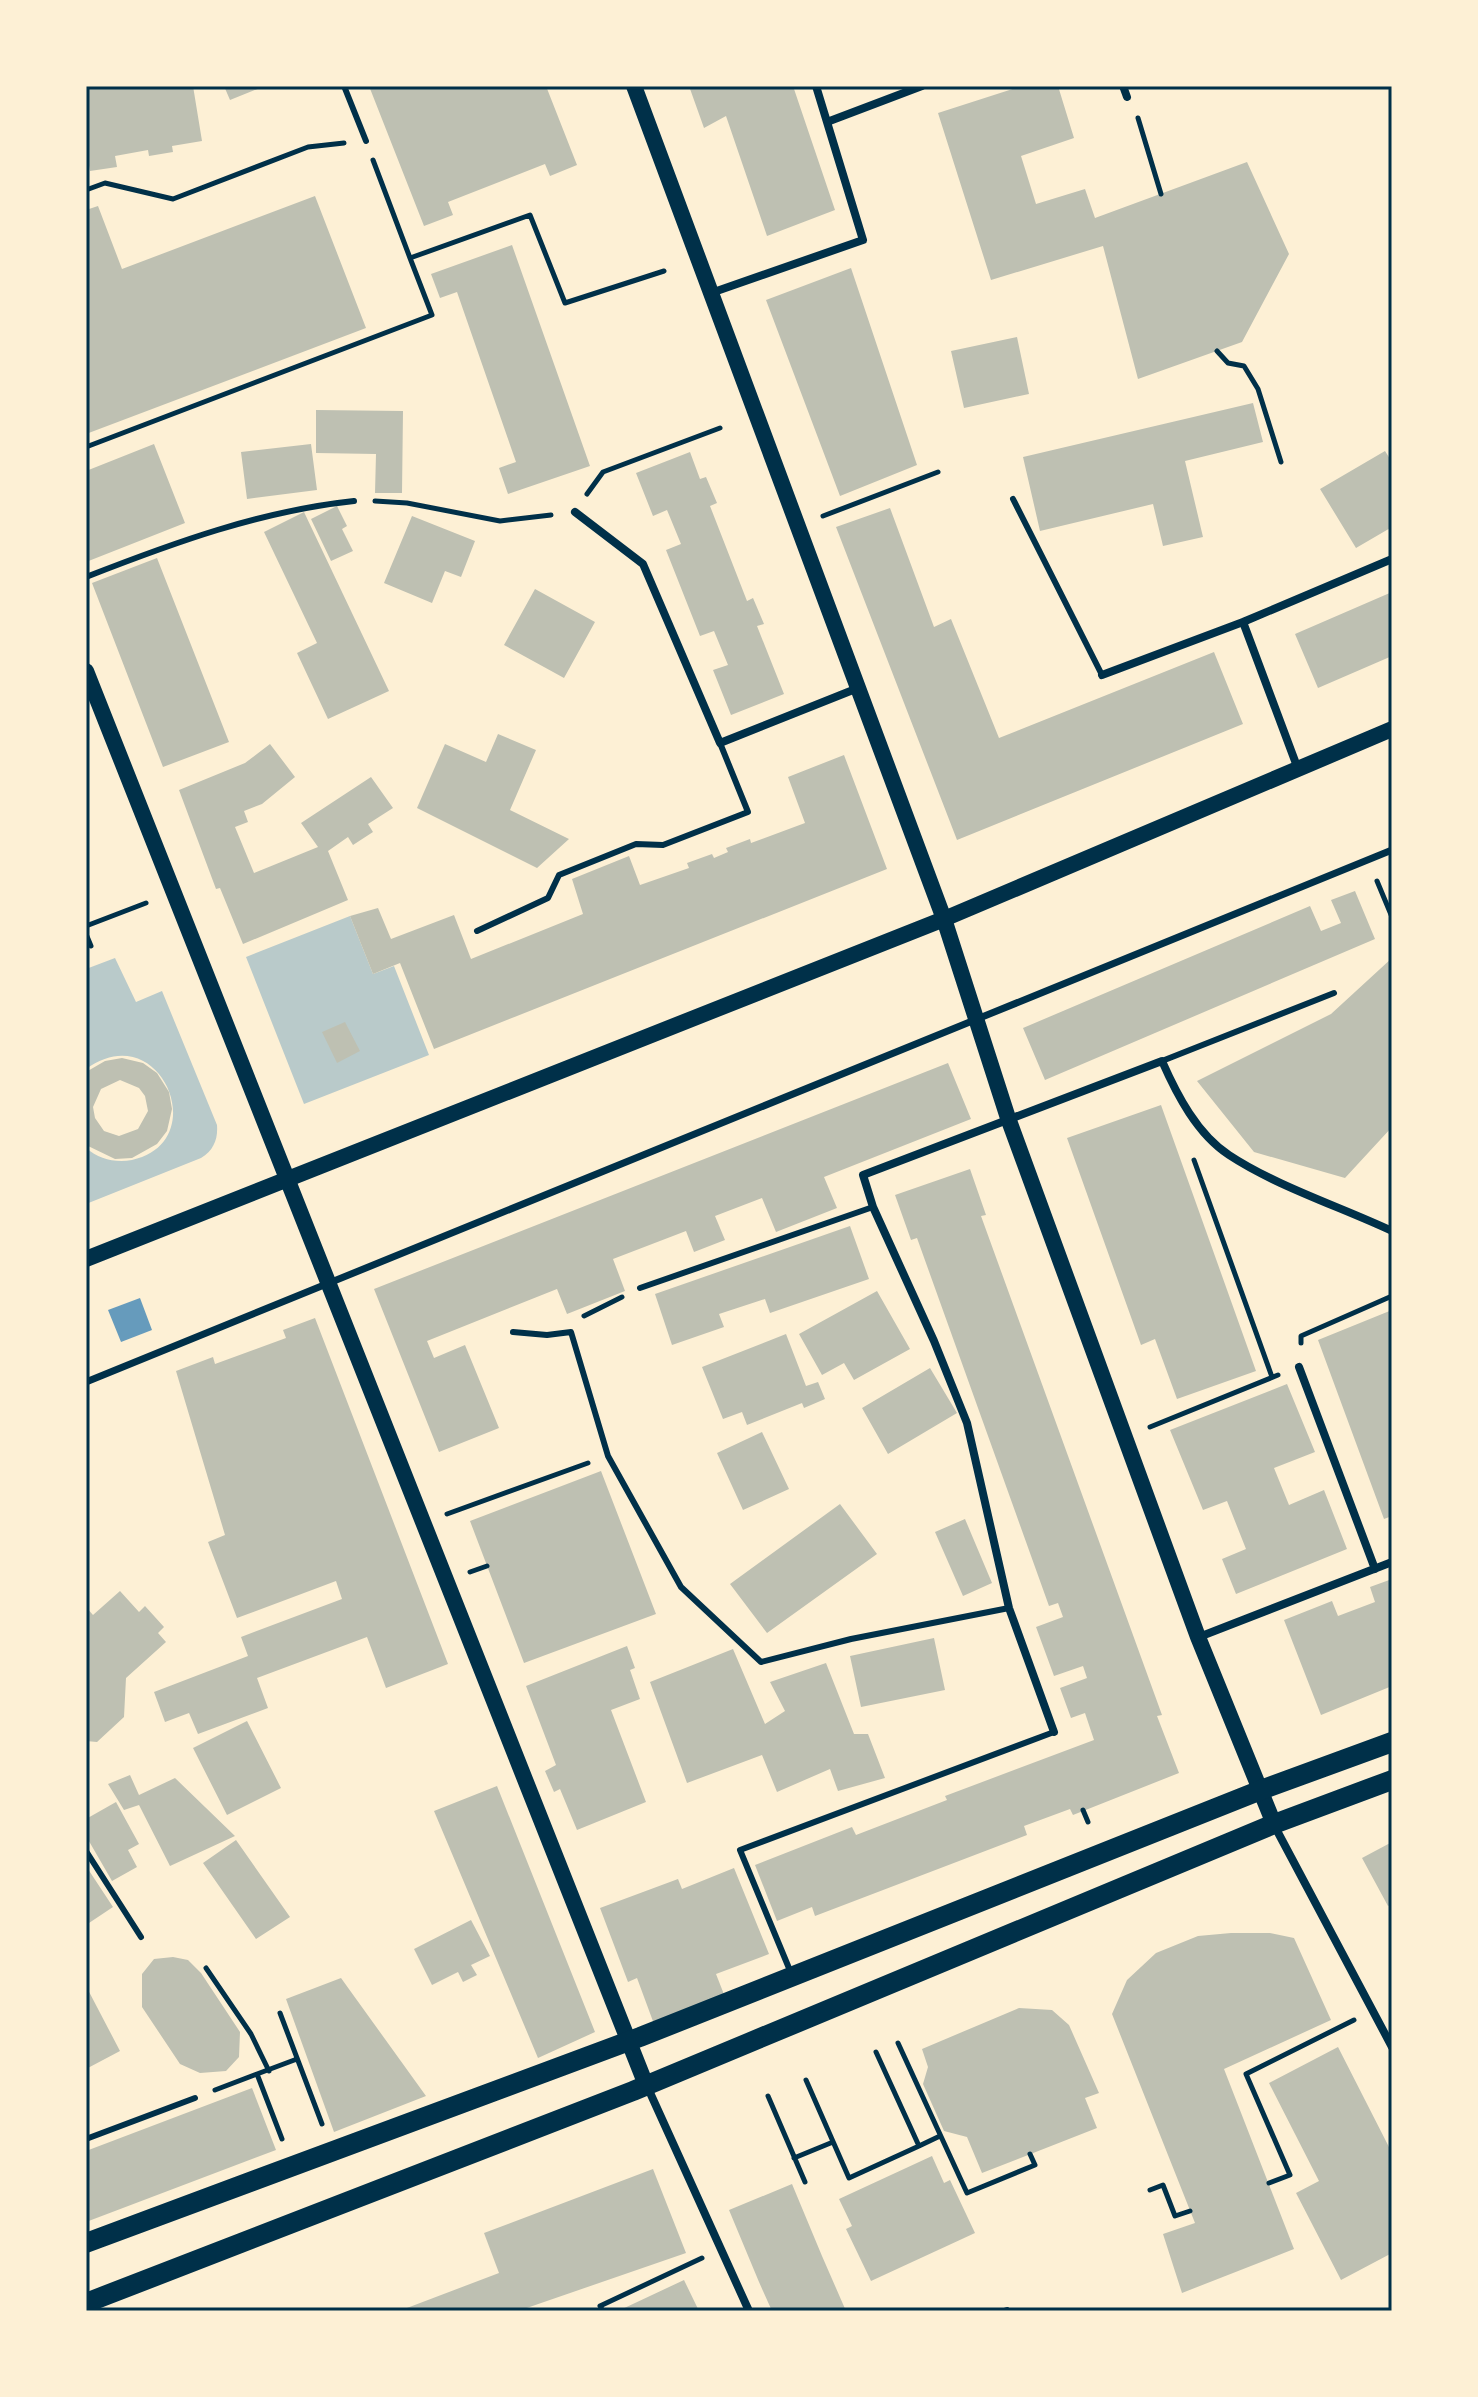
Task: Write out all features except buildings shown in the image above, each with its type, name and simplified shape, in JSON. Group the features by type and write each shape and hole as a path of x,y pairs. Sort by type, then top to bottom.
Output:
{"main road":[{"path":"634,86 944,919 1008,1118 1198,1637 1274,1824"},
{"path":"86,671 646,2085"},
{"path":"86,1259 944,919 1392,729"},
{"path":"86,2243 628,2042 1261,1790 1392,1742"},
{"path":"86,2303 646,2085 1274,1824 1392,1780"}],"street":[{"path":"711,293 863,240 816,86"},
{"path":"827,122 922,86"},
{"path":"1123,86 1127,97"},
{"path":"575,512 643,564 720,743 858,688"},
{"path":"1102,675 1243,622 1392,559"},
{"path":"1243,622 1299,769"},
{"path":"86,1382 1392,850"},
{"path":"1054,1732 1009,1608 967,1423 934,1341 873,1207 863,1175 1162,1061 1177,1095 1201,1129 1228,1155 1392,1231"},
{"path":"1299,1367 1375,1569"},
{"path":"1198,1637 1392,1562"},
{"path":"1274,1824 1392,2047"},
{"path":"646,2085 749,2311"}],"lane":[{"path":"344,86 366,141"},
{"path":"1013,499 1102,675"},
{"path":"86,577 201,534 316,505 354,501"},
{"path":"477,931 548,898 559,875 636,844 663,845 748,812 720,743"},
{"path":"1162,1061 1334,993"},
{"path":"640,1288 873,1207"},
{"path":"513,1332 547,1335 571,1332 608,1456 632,1493 681,1587 761,1662 851,1639 1009,1608"},
{"path":"792,1976 740,1850 1054,1732"},
{"path":"86,1851 141,1937"},
{"path":"86,2139 195,2098"}],"path":[{"path":"1127,97 1139,121 1161,194"},
{"path":"86,190 105,183 173,199 308,147 366,141 432,315 86,447"},
{"path":"410,258 530,215 565,303 664,271"},
{"path":"1217,351 1228,363 1244,366 1251,377 1281,462"},
{"path":"603,472 720,428"},
{"path":"823,516 938,472"},
{"path":"354,501 407,503 500,521 575,512"},
{"path":"1367,860 1392,917"},
{"path":"86,926 146,903"},
{"path":"86,934 91,946"},
{"path":"1201,1129 1192,1155 1272,1377"},
{"path":"571,1332 580,1318 640,1288"},
{"path":"1125,1437 1299,1367 1301,1336 1392,1296"},
{"path":"438,1517 608,1456"},
{"path":"1083,1810 1088,1822"},
{"path":"206,1968 251,2034 269,2071"},
{"path":"1269,2183 1290,2175 1246,2074 1373,2011"},
{"path":"280,2013 332,2152"},
{"path":"898,2043 967,2193 1035,2165 1030,2154"},
{"path":"876,2052 919,2146"},
{"path":"222,2088 297,2059"},
{"path":"257,2074 292,2167"},
{"path":"806,2080 849,2178 940,2136"},
{"path":"768,2096 805,2182"},
{"path":"794,2158 833,2142"},
{"path":"1150,2190 1163,2185 1175,2216 1190,2211"},
{"path":"603,2311 600,2306 721,2249"}],"shaded area":[{"path":"350,916 373,974 394,966 429,1055 304,1104 246,957"},
{"path":"115,958 136,1002 162,991 217,1125 217,1135 212,1148 201,1158 86,1204 86,1148 96,1155 119,1161 132,1160 157,1149 170,1131 173,1109 168,1088 155,1069 136,1058 113,1057 86,1069 86,969"}],"water":[{"path":"140,1298 152,1330 121,1342 108,1310"}]}
